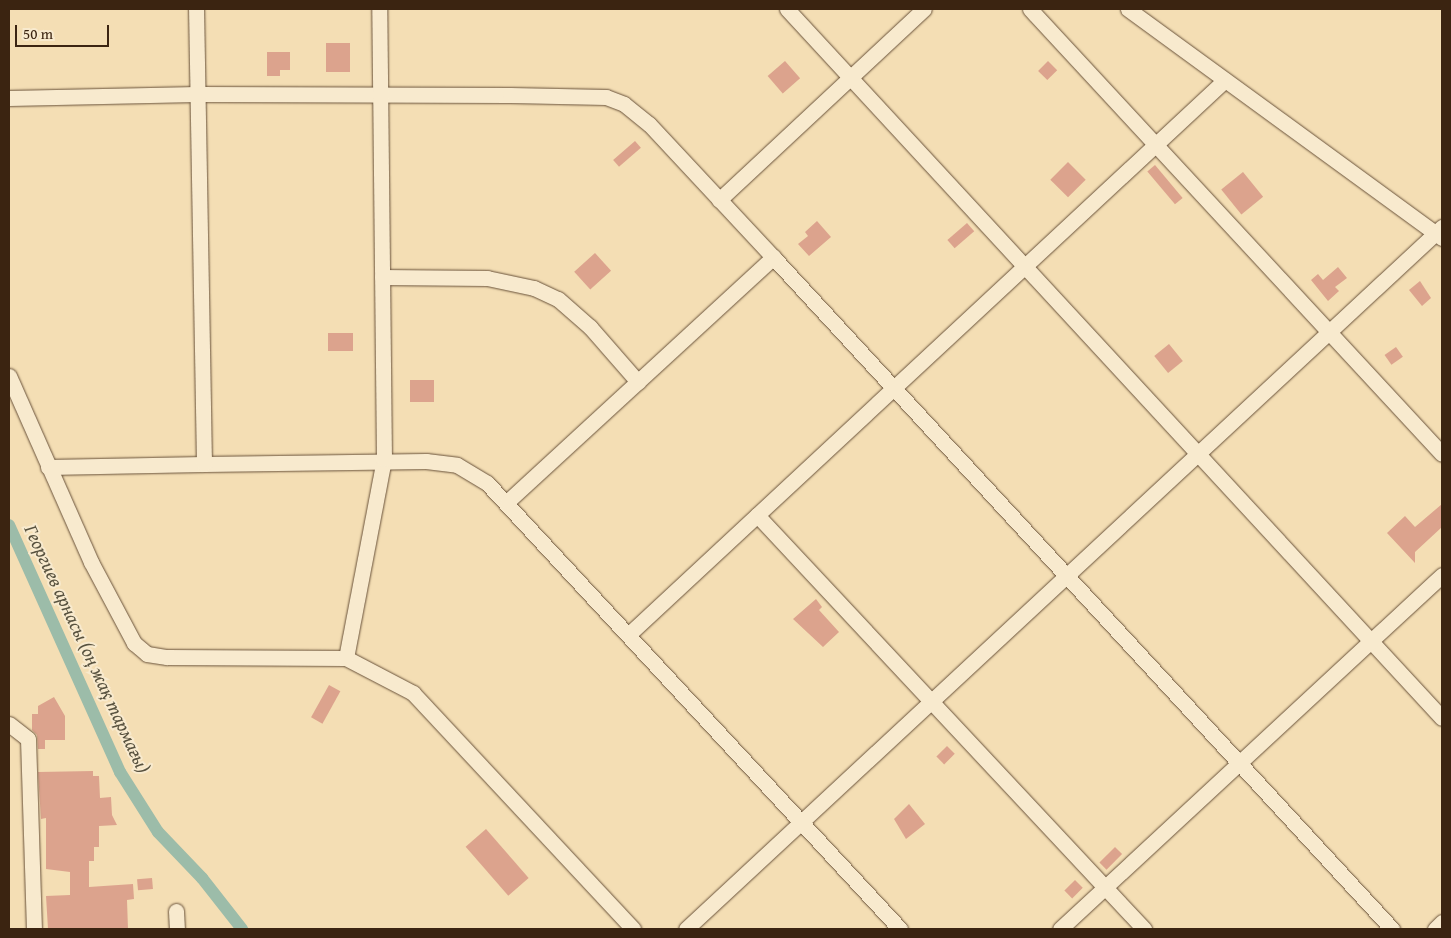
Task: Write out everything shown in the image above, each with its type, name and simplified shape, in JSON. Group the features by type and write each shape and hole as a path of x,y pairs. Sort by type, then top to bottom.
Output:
{"street":[{"path":"196,9 204,464"},
{"path":"346,658 384,459 379,9"},
{"path":"787,9 1442,718"},
{"path":"719,200 924,9"},
{"path":"1030,9 1156,146 1331,331 1442,454"},
{"path":"686,929 1198,452 1440,233 1128,9"},
{"path":"628,635 1025,268 1225,80"},
{"path":"9,98 197,94 380,94 606,97 624,104 649,124 1392,929"},
{"path":"507,502 772,257"},
{"path":"382,277 487,278 534,288 558,299 590,327 638,382"},
{"path":"9,376 48,467 125,631 147,654 168,657 346,658 413,693 633,929"},
{"path":"48,467 384,459 457,465 487,483 507,502 900,929"},
{"path":"757,515 1106,886 1144,929"},
{"path":"1060,929 1442,575"},
{"path":"9,724 28,739 34,929"},
{"path":"176,911 177,929"},
{"path":"1435,929 1442,922"}],"building":[{"path":"326,43 350,43 350,72 326,72"},
{"path":"267,52 290,52 290,70 280,70 280,76 267,76"},
{"path":"785,61 800,78 783,93 768,76"},
{"path":"1048,61 1057,70 1047,80 1038,71"},
{"path":"635,141 641,148 619,167 613,160"},
{"path":"1068,162 1086,180 1068,197 1050,180"},
{"path":"1155,165 1183,198 1175,204 1147,171"},
{"path":"1243,172 1263,197 1241,214 1221,190"},
{"path":"817,221 831,237 809,256 798,244 808,236 805,232"},
{"path":"967,223 974,231 955,248 947,240"},
{"path":"595,253 611,271 590,290 574,272"},
{"path":"1338,267 1347,278 1335,287 1339,291 1328,301 1311,280 1318,274 1323,280"},
{"path":"1420,281 1431,298 1422,306 1409,290"},
{"path":"328,333 353,333 353,351 328,351"},
{"path":"1169,344 1183,361 1168,373 1154,356"},
{"path":"1396,347 1403,357 1391,365 1385,355"},
{"path":"410,380 434,380 434,402 410,402"},
{"path":"1442,504 1442,527 1415,552 1415,563 1387,533 1405,516 1415,527"},
{"path":"816,599 822,607 819,610 839,632 823,647 793,619"},
{"path":"329,685 340,691 322,724 311,717"},
{"path":"54,697 65,716 65,740 45,740 45,749 38,749 37,735 32,730 32,714 38,714 38,706"},
{"path":"947,746 955,754 944,764 936,757"},
{"path":"93,771 93,776 99,776 100,798 111,797 112,815 117,825 99,826 99,847 94,847 94,861 89,861 89,887 133,884 134,899 127,900 128,929 48,929 46,896 70,895 70,872 46,869 46,818 41,819 38,772"},
{"path":"909,804 925,824 906,839 894,819"},
{"path":"486,829 529,878 508,896 466,847"},
{"path":"1115,847 1122,854 1107,870 1099,863"},
{"path":"152,878 153,889 138,890 137,879"},
{"path":"1075,880 1083,888 1072,898 1064,891"}],"waterway":[{"name":"Георгиев арнасы (оң жақ тармағы)","path":"9,525 120,772 158,832 202,878 242,929"}]}
